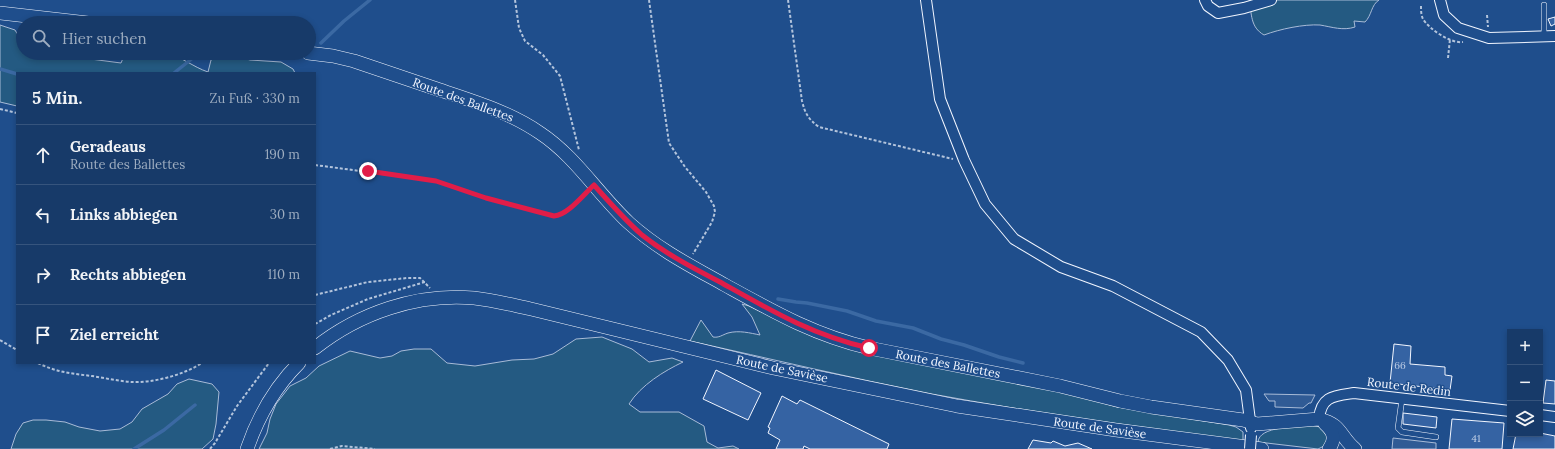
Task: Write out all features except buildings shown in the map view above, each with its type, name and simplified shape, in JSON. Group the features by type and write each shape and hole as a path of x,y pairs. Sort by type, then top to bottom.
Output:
{"street":[{"path":"926,0 940,99 965,162 985,204 1014,239 1061,267 1113,286 1201,332 1228,360 1246,390 1251,429 1250,449"},
{"path":"1205,0 1208,6 1218,13 1244,8 1271,0"},
{"path":"1440,0 1444,16 1458,28 1489,38 1555,36"},
{"path":"0,13 26,16"},
{"name":"Route des Ballettes","path":"316,54 354,61 452,94 510,116 541,134 554,144 613,206 643,235 664,251 793,322 817,333 849,344 1060,386 1120,401 1251,429 1257,424 1319,419"},
{"name":"Route de Savièse","path":"316,347 346,327 367,317 400,305 433,299 474,298 500,302 774,368 957,406 1116,430 1262,449"},
{"path":"248,449 257,423 267,404 279,385 298,364"},
{"name":"Route de Redin","path":"1319,419 1320,410 1325,402 1332,396 1354,393 1507,411"},
{"path":"1543,415 1555,417"},
{"path":"1319,419 1331,430 1334,435 1334,440 1329,449"},
{"path":"1319,419 1332,423 1355,449"}],"lane":[{"path":"1544,5 1544,36"},
{"path":"1402,399 1398,428 1402,432 1436,437"}],"path":[{"path":"515,0 519,28 525,41 543,55 560,76 579,150 580,157 575,165"},
{"path":"649,0 669,143 685,167 706,192 714,206 715,212 712,222 688,265"},
{"path":"788,0 802,101 805,114 811,121 819,127 965,162"},
{"path":"1448,58 1450,39"},
{"path":"0,109 16,113"},
{"path":"316,165 436,181 486,198 554,216 559,216 568,210 594,185"},
{"path":"316,295 351,286 391,279 416,277 425,282 430,289 433,299"},
{"path":"316,323 331,315 368,299 425,282"},
{"path":"0,340 16,349"},
{"path":"41,364 59,371 132,382 166,377 189,371 200,364"},
{"path":"210,449 216,443 237,406 268,364"},
{"path":"330,449 342,446 375,449"}],"shaded area":[{"path":"1249,0 1379,0 1374,5 1365,22 1354,21 1355,27 1342,29 1320,25 1307,25 1264,35 1259,32 1254,24"},
{"path":"0,25 15,30 16,32 16,60 98,60 121,63 122,60 182,60 208,72 16,72 16,106 0,102"},
{"path":"211,60 281,62 293,69 294,72 208,72"},
{"path":"742,304 814,337 1086,398 1117,407 1229,425 1236,427 1243,432 1243,441 1048,414 932,394 690,341 701,320 713,337 719,337 728,333 736,332 760,335 752,317"},
{"path":"602,337 632,349 649,362 672,358 683,362 653,379 634,397 629,404 640,412 679,412 704,426 707,442 718,448 733,446 739,449 259,449 267,433 270,419 276,404 290,386 306,378 319,366 350,351 380,358 392,356 401,351 431,349 447,363 475,366 512,360 534,359 553,354 576,339"},
{"path":"189,379 212,384 219,392 213,439 202,449 11,449 16,434 23,423 33,420 65,422 79,427 100,431 120,429 132,422 142,409 168,394 177,384"},
{"path":"1264,394 1315,395 1311,403 1303,408 1275,407 1275,401 1269,401"},
{"path":"1310,425 1320,427 1329,434 1326,445 1318,449 1258,442 1260,437 1271,430"},
{"path":"1393,438 1436,443 1436,449 1392,449"}],"waterway":[{"path":"321,43 344,21 370,0"},
{"path":"175,72 190,60"},
{"path":"0,69 16,74"},
{"path":"778,299 847,311 876,321 913,328 941,339 1023,363"},
{"path":"134,449 164,430 195,405"}],"route":[{"path":"368,171 424,178 446,183 486,198 554,216 559,216 568,210 594,185 628,221 664,251 754,302 793,322 817,333 849,344 869,348"}]}
